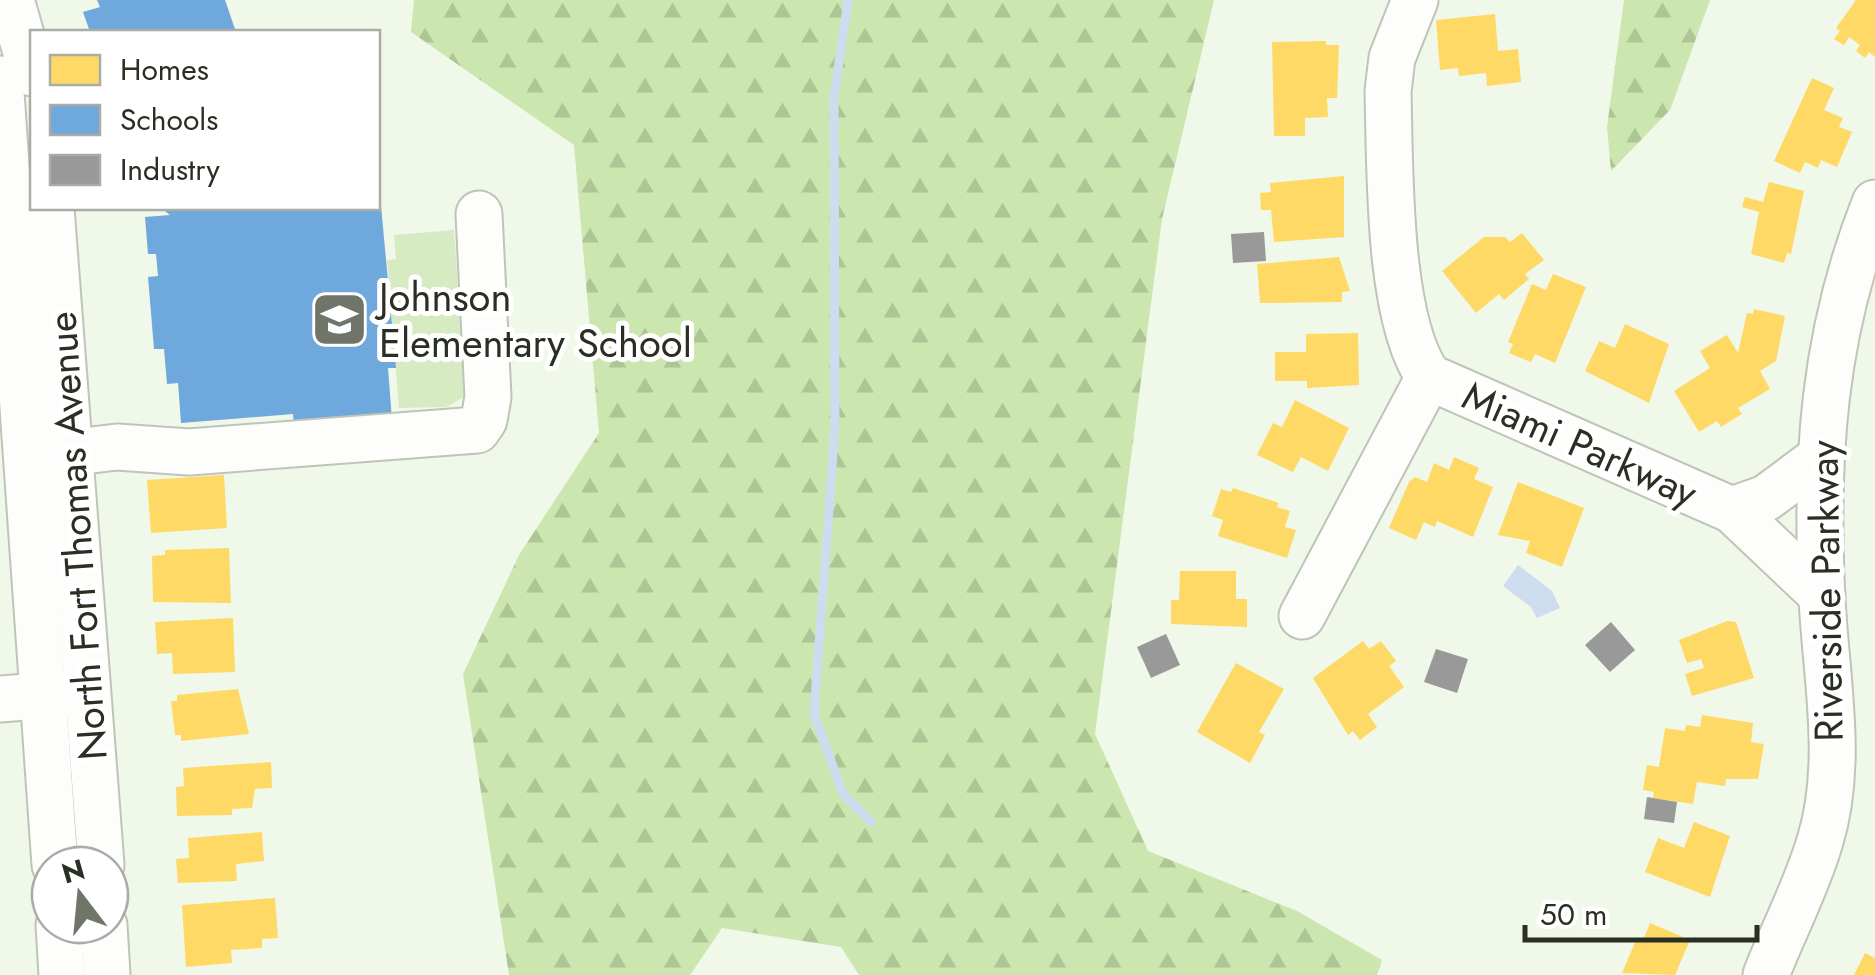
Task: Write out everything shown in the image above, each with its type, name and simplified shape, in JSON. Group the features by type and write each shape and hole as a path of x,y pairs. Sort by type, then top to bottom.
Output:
{"street":[{"name":"North Fort Thomas Avenue","path":"10,0 22,697 51,845"},
{"name":"Miami Parkway","path":"1415,0 1392,58 1389,141 1403,310 1410,345 1429,377 1732,510 1822,595"},
{"name":"Riverside Parkway","path":"1766,975 1820,840 1830,771 1832,702 1822,595 1820,458 1824,397 1840,306 1875,204"},
{"name":"North Fort Thomas Avenue","path":"52,210 67,453 91,692 99,845"},
{"path":"67,453 118,447 190,452 477,430 488,397 479,214"},
{"name":"Miami Parkway","path":"1302,616 1429,377"},
{"name":"Miami Parkway","path":"1732,510 1766,498 1820,458"},
{"path":"22,697 91,692"},
{"path":"60,945 62,975"},
{"path":"105,945 107,975"}],"green space":[{"path":"414,0 1214,0 1162,219 1095,734 1148,851 1297,911 1382,960 1377,975 859,975 841,947 722,928 690,975 509,975 463,674 519,555 599,433 574,145 411,32"},
{"path":"1624,0 1710,0 1670,110 1611,171 1607,127"},
{"path":"454,230 466,396 446,407 399,408 395,361 401,354 400,334 393,335 387,260 396,259 394,235"}],"water":[{"path":"1518,565 1552,591 1560,608 1537,618 1531,607 1503,586"}],"building: Homes":[{"path":"1856,0 1875,0 1875,57 1869,52 1865,58 1856,51 1860,45 1849,37 1844,45 1834,39 1840,31 1836,28"},
{"path":"1495,14 1498,51 1518,49 1521,82 1487,86 1486,73 1459,76 1458,68 1440,70 1436,20"},
{"path":"1326,41 1326,45 1339,45 1337,98 1327,98 1328,117 1305,118 1305,136 1274,136 1272,42"},
{"path":"1812,78 1834,88 1824,110 1843,118 1839,127 1852,132 1837,167 1821,160 1818,168 1805,162 1800,173 1774,161"},
{"path":"1344,176 1344,237 1274,242 1271,210 1261,210 1260,193 1271,192 1270,183"},
{"path":"1769,182 1804,191 1791,254 1787,253 1784,263 1751,254 1759,212 1742,207 1745,197 1763,202"},
{"path":"1522,233 1544,260 1525,274 1529,279 1504,300 1499,294 1476,313 1442,271 1484,237 1505,237 1510,242"},
{"path":"1339,257 1350,291 1342,292 1342,302 1260,303 1257,264"},
{"path":"1553,274 1586,287 1555,363 1535,354 1531,362 1509,353 1513,344 1508,342 1532,284 1546,290"},
{"path":"1754,309 1785,316 1776,361 1760,371 1770,389 1738,408 1742,414 1721,427 1717,421 1699,432 1674,391 1710,368 1700,351 1727,335 1738,353 1747,313 1753,314"},
{"path":"1625,324 1669,344 1649,403 1585,371 1599,341 1615,348"},
{"path":"1358,333 1359,385 1307,388 1307,381 1275,381 1275,352 1306,352 1306,334"},
{"path":"1295,400 1349,428 1328,471 1301,457 1293,472 1257,455 1273,423 1282,427"},
{"path":"1454,457 1479,468 1474,479 1493,487 1473,537 1437,521 1435,527 1424,522 1416,540 1389,528 1409,482 1415,477 1427,482 1434,463 1449,470"},
{"path":"224,475 227,528 151,533 147,480"},
{"path":"1518,482 1584,508 1562,567 1526,553 1530,541 1498,535"},
{"path":"1233,488 1279,503 1277,507 1290,511 1285,527 1296,530 1287,558 1218,536 1223,520 1212,516 1221,489 1231,492"},
{"path":"229,548 231,603 153,602 152,556 165,555 165,550"},
{"path":"1180,571 1236,571 1236,599 1247,599 1247,627 1171,624 1171,600 1179,600"},
{"path":"233,618 235,672 173,674 172,653 157,654 155,622"},
{"path":"1727,621 1736,622 1754,678 1692,696 1685,674 1704,668 1701,659 1687,663 1679,640"},
{"path":"1363,641 1369,649 1381,641 1396,661 1389,666 1404,687 1368,714 1377,727 1360,740 1353,731 1348,735 1313,678"},
{"path":"1236,663 1284,689 1259,732 1265,735 1250,763 1197,732"},
{"path":"238,689 249,734 181,741 181,735 175,735 171,701 177,701 177,695"},
{"path":"1702,715 1753,723 1751,742 1764,744 1758,779 1726,779 1725,786 1697,782 1693,804 1653,798 1654,792 1643,790 1647,765 1659,767 1665,728 1685,731 1686,725 1700,727"},
{"path":"271,762 272,788 255,789 252,808 232,809 232,815 177,816 176,787 184,786 183,768"},
{"path":"1694,822 1730,836 1710,897 1645,872 1658,838 1684,848"},
{"path":"262,832 264,861 236,864 237,881 178,883 176,859 189,858 188,838"},
{"path":"275,898 278,938 262,939 262,948 231,950 232,963 186,967 182,905"},
{"path":"1650,923 1690,940 1675,975 1622,973 1636,940 1642,943"},
{"path":"1865,953 1875,958 1875,975 1854,975"}],"building: Schools":[{"path":"97,0 225,0 235,30 89,30 83,12 100,7"},
{"path":"380,195 396,368 388,368 392,420 294,428 293,414 181,423 178,383 167,384 164,349 154,349 148,277 158,276 156,254 148,254 145,217 170,215 164,210 380,210"}],"building: Industry":[{"path":"1264,232 1266,261 1233,263 1231,234"},
{"path":"1611,622 1635,650 1610,672 1585,645"},
{"path":"1166,634 1180,665 1151,678 1137,647"},
{"path":"1436,649 1468,659 1457,693 1424,682"},
{"path":"1647,797 1677,802 1674,823 1644,819"}],"waterway":[{"path":"848,0 834,97 835,426 814,714 843,794 871,822"}],"place":[{"name":"Johnson Elementary School","path":"340,320"}]}
